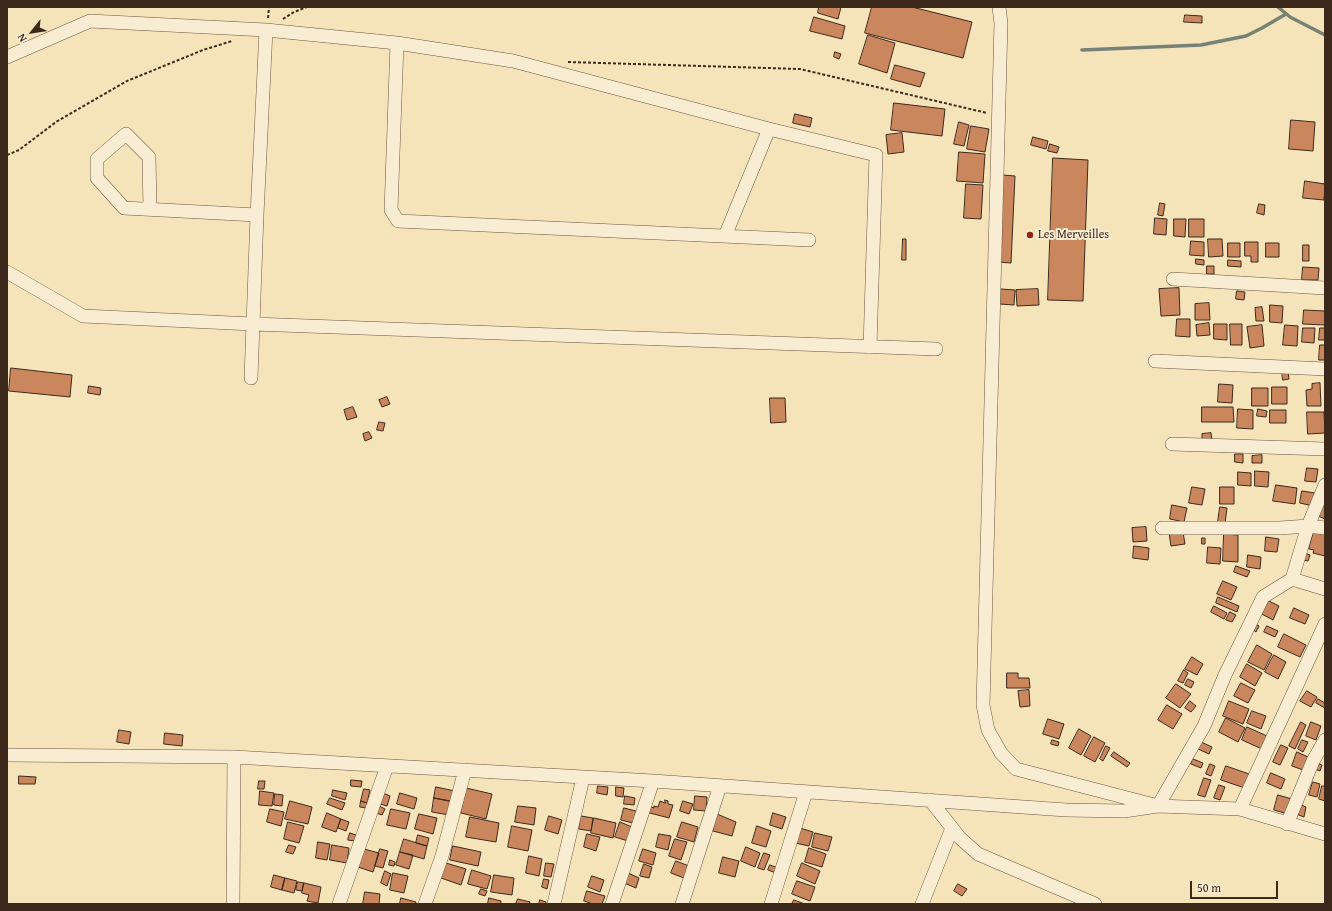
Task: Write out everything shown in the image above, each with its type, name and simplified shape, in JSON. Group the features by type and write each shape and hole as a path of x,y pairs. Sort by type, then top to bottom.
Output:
{"street":[{"path":"999,7 1001,23 983,705 988,730 1001,753 1016,769 1158,806"},
{"path":"7,57 90,21 266,30 397,43 513,61 769,129 876,155 870,347"},
{"path":"251,378 266,30"},
{"path":"397,43 392,210 398,221 809,240"},
{"path":"725,236 769,129"},
{"path":"150,209 150,157 126,134 97,159 97,178 124,208 257,215"},
{"path":"7,272 83,316 253,324 936,349"},
{"path":"1173,279 1325,288"},
{"path":"1155,361 1325,369"},
{"path":"1172,444 1325,449"},
{"path":"1158,806 1204,726 1225,675 1263,597 1292,579 1308,526 1325,485"},
{"path":"1162,528 1280,528 1308,526 1325,528"},
{"path":"1292,579 1325,589"},
{"path":"1240,809 1325,624"},
{"path":"1287,824 1313,761 1325,740"},
{"path":"7,755 234,757 652,781 1080,810 1124,811 1158,806 1240,809 1325,834"},
{"path":"234,757 234,904"},
{"path":"339,904 387,766"},
{"path":"425,904 442,856 465,770"},
{"path":"554,904 583,778"},
{"path":"612,904 652,781"},
{"path":"682,904 720,786"},
{"path":"771,904 806,792"},
{"path":"930,800 960,838 978,854 1095,904"},
{"path":"922,904 952,828"}],"path":[{"path":"283,20 294,12 307,7"},
{"path":"7,155 19,150 56,122 127,81 203,50 238,39"},
{"path":"561,62 800,69 998,115"}],"building":[{"path":"819,7 841,7 838,19 818,13"},
{"path":"872,7 912,7 972,22 963,58 865,33"},
{"path":"1185,15 1202,16 1202,23 1184,22"},
{"path":"814,17 845,26 842,39 810,31"},
{"path":"868,35 895,43 887,73 859,64"},
{"path":"835,52 841,54 839,59 834,57"},
{"path":"895,65 925,73 920,87 891,79"},
{"path":"894,103 945,109 942,136 891,130"},
{"path":"795,114 812,118 810,127 793,123"},
{"path":"1291,120 1315,122 1313,151 1289,149"},
{"path":"959,122 969,125 964,146 954,144"},
{"path":"971,126 989,129 985,152 967,149"},
{"path":"902,133 904,152 888,154 886,135"},
{"path":"1033,137 1048,141 1046,149 1031,145"},
{"path":"1050,144 1059,147 1057,153 1048,151"},
{"path":"959,152 985,154 983,183 957,181"},
{"path":"1053,158 1088,160 1083,301 1048,300"},
{"path":"1003,175 1015,176 1011,263 998,262"},
{"path":"1305,181 1325,184 1324,200 1303,198"},
{"path":"966,184 983,185 981,219 964,218"},
{"path":"1160,203 1165,204 1163,216 1158,215"},
{"path":"1259,204 1265,205 1264,215 1257,213"},
{"path":"1155,218 1167,219 1166,235 1154,234"},
{"path":"1174,219 1186,219 1185,237 1174,236"},
{"path":"1189,219 1204,219 1204,237 1189,237"},
{"path":"903,239 906,239 906,260 902,260"},
{"path":"1208,239 1222,239 1223,256 1209,257"},
{"path":"1191,241 1204,242 1204,256 1190,255"},
{"path":"1245,242 1258,242 1258,262 1251,262 1251,256 1245,256"},
{"path":"1228,243 1240,243 1240,257 1228,257"},
{"path":"1266,243 1279,243 1279,257 1266,257"},
{"path":"1303,245 1309,245 1309,261 1303,261"},
{"path":"1196,259 1204,260 1204,265 1196,264"},
{"path":"1228,260 1241,261 1241,267 1228,266"},
{"path":"1207,266 1214,266 1214,274 1207,274"},
{"path":"1303,267 1319,268 1318,280 1302,280"},
{"path":"1179,288 1180,315 1161,316 1159,289"},
{"path":"1001,289 1015,290 1014,305 1000,304"},
{"path":"1038,289 1039,305 1017,306 1016,290"},
{"path":"1237,291 1245,292 1244,300 1236,299"},
{"path":"1209,303 1210,320 1195,320 1195,304"},
{"path":"1270,305 1283,306 1282,323 1270,322"},
{"path":"1262,307 1264,321 1256,321 1255,308"},
{"path":"1304,310 1325,311 1325,325 1303,324"},
{"path":"1177,319 1190,319 1190,337 1176,336"},
{"path":"1209,323 1210,335 1197,336 1196,325"},
{"path":"1214,324 1227,324 1227,340 1214,339"},
{"path":"1230,324 1242,324 1242,345 1231,345"},
{"path":"1262,325 1264,346 1250,348 1247,327"},
{"path":"1285,325 1298,326 1297,346 1283,345"},
{"path":"1303,328 1315,328 1314,343 1302,342"},
{"path":"1320,328 1325,328 1325,340 1319,340"},
{"path":"1320,345 1325,345 1325,360 1319,360"},
{"path":"11,368 72,375 70,397 9,391"},
{"path":"1282,371 1288,371 1289,379 1283,380"},
{"path":"1320,383 1321,406 1307,406 1306,390 1312,389 1312,384"},
{"path":"1219,384 1233,385 1232,403 1218,402"},
{"path":"89,386 101,388 100,395 88,393"},
{"path":"1272,387 1287,387 1287,404 1272,404"},
{"path":"1252,388 1268,388 1268,406 1252,406"},
{"path":"387,397 390,404 382,407 379,400"},
{"path":"770,398 785,398 786,422 771,423"},
{"path":"353,407 357,417 347,420 344,410"},
{"path":"1202,407 1233,407 1234,422 1202,422"},
{"path":"1238,409 1253,410 1253,429 1237,428"},
{"path":"1258,409 1267,411 1266,417 1257,416"},
{"path":"1270,410 1286,410 1286,423 1270,423"},
{"path":"1307,412 1324,412 1325,433 1308,434"},
{"path":"379,422 385,423 383,431 377,430"},
{"path":"369,432 372,438 365,441 363,434"},
{"path":"1211,433 1212,440 1202,441 1202,434"},
{"path":"1235,454 1243,454 1243,463 1235,462"},
{"path":"1262,455 1262,463 1252,463 1252,456"},
{"path":"1307,468 1318,469 1316,482 1305,481"},
{"path":"1255,471 1269,472 1268,487 1255,486"},
{"path":"1238,472 1251,473 1251,486 1238,485"},
{"path":"1276,485 1297,488 1295,504 1273,501"},
{"path":"1192,487 1205,489 1202,505 1189,503"},
{"path":"1220,487 1234,487 1234,504 1220,504"},
{"path":"1302,491 1315,493 1313,506 1300,503"},
{"path":"1325,501 1325,519 1318,516"},
{"path":"1172,505 1187,508 1184,522 1170,519"},
{"path":"1220,507 1227,508 1225,523 1218,522"},
{"path":"1146,527 1147,541 1133,542 1132,528"},
{"path":"1314,531 1325,534 1325,556 1313,553 1314,550 1309,549"},
{"path":"1183,532 1185,544 1171,546 1169,533"},
{"path":"1224,534 1238,535 1238,562 1223,561"},
{"path":"1266,537 1279,539 1277,552 1265,551"},
{"path":"1202,538 1205,538 1205,544 1202,544"},
{"path":"1134,546 1149,548 1148,560 1133,558"},
{"path":"1208,547 1221,548 1220,564 1207,563"},
{"path":"1302,552 1310,555 1308,561 1300,559"},
{"path":"1248,555 1261,557 1260,569 1247,567"},
{"path":"1236,566 1250,571 1247,577 1234,572"},
{"path":"1223,581 1237,587 1231,600 1217,594"},
{"path":"1218,597 1239,606 1237,612 1216,603"},
{"path":"1267,600 1279,606 1273,620 1260,613"},
{"path":"1214,606 1227,613 1224,619 1211,612"},
{"path":"1294,608 1309,615 1305,624 1290,618"},
{"path":"1230,612 1236,615 1232,622 1226,620"},
{"path":"1254,623 1259,626 1256,632 1252,629"},
{"path":"1267,626 1278,631 1275,637 1264,632"},
{"path":"1284,634 1306,645 1300,657 1278,647"},
{"path":"1257,645 1272,654 1264,670 1248,662"},
{"path":"1274,655 1286,662 1278,679 1265,672"},
{"path":"1192,657 1203,664 1197,675 1185,669"},
{"path":"1247,664 1262,673 1255,686 1240,677"},
{"path":"1184,670 1188,673 1183,683 1178,681"},
{"path":"1007,673 1018,673 1018,678 1029,678 1030,688 1007,688"},
{"path":"1188,679 1194,682 1191,688 1185,685"},
{"path":"1241,683 1255,690 1248,703 1234,696"},
{"path":"1176,684 1191,694 1180,708 1166,698"},
{"path":"1029,690 1030,706 1020,707 1018,691"},
{"path":"1307,691 1317,697 1311,707 1300,701"},
{"path":"1318,699 1325,703 1325,708 1316,703"},
{"path":"1190,701 1196,706 1191,712 1185,708"},
{"path":"1229,701 1249,709 1243,724 1223,716"},
{"path":"1167,705 1182,714 1173,729 1158,720"},
{"path":"1252,711 1266,716 1261,729 1247,723"},
{"path":"1226,718 1245,728 1238,742 1219,732"},
{"path":"1048,719 1064,724 1059,739 1043,734"},
{"path":"1301,722 1306,725 1295,749 1289,746"},
{"path":"1311,722 1321,726 1316,740 1306,736"},
{"path":"1247,727 1267,736 1262,749 1242,740"},
{"path":"1079,729 1091,736 1081,755 1069,748"},
{"path":"119,730 131,732 129,744 117,742"},
{"path":"165,733 183,735 182,746 164,744"},
{"path":"1094,737 1105,743 1095,762 1084,756"},
{"path":"1052,740 1059,742 1058,746 1051,744"},
{"path":"1302,740 1308,742 1303,752 1298,749"},
{"path":"1199,741 1212,747 1209,754 1196,748"},
{"path":"1281,745 1288,748 1280,765 1273,762"},
{"path":"1106,746 1110,748 1103,761 1100,759"},
{"path":"1114,752 1130,763 1127,767 1111,756"},
{"path":"1297,752 1308,757 1303,770 1292,766"},
{"path":"1193,759 1203,763 1201,768 1191,764"},
{"path":"1317,763 1322,765 1320,771 1315,769"},
{"path":"1210,764 1215,766 1211,776 1206,774"},
{"path":"1226,766 1252,775 1248,789 1221,780"},
{"path":"1271,773 1285,779 1281,789 1267,783"},
{"path":"19,776 36,777 35,784 19,784"},
{"path":"1204,778 1211,780 1205,797 1198,795"},
{"path":"351,780 362,781 361,787 351,786"},
{"path":"259,781 265,781 264,789 258,789"},
{"path":"1313,782 1320,784 1317,797 1309,795"},
{"path":"1219,785 1225,787 1220,800 1214,798"},
{"path":"598,786 608,787 607,795 597,793"},
{"path":"1322,786 1325,786 1325,801 1319,799"},
{"path":"436,787 455,791 453,802 434,798"},
{"path":"616,787 624,788 623,797 616,796"},
{"path":"466,788 492,794 486,819 461,813"},
{"path":"364,789 370,790 367,803 361,801"},
{"path":"333,790 347,793 345,800 332,796"},
{"path":"260,791 274,793 272,806 259,805"},
{"path":"383,793 390,796 387,806 380,804"},
{"path":"400,793 417,798 414,809 397,804"},
{"path":"275,794 283,795 282,806 274,805"},
{"path":"1278,795 1292,799 1288,814 1274,810"},
{"path":"625,796 635,798 634,805 624,804"},
{"path":"695,796 707,797 706,811 694,810"},
{"path":"330,798 345,803 342,810 327,804"},
{"path":"434,798 451,801 449,815 432,812"},
{"path":"665,800 668,801 668,804 673,805 669,818 646,812 648,806 654,808 654,806 658,807 660,801 665,803"},
{"path":"290,801 312,807 308,824 285,819"},
{"path":"361,801 367,803 366,808 360,807"},
{"path":"683,801 693,804 689,814 680,811"},
{"path":"1299,804 1306,807 1304,817 1296,814"},
{"path":"379,806 385,809 382,815 376,813"},
{"path":"518,806 536,808 534,825 515,822"},
{"path":"624,808 636,811 633,823 621,820"},
{"path":"270,809 284,812 281,826 267,822"},
{"path":"391,809 410,813 406,829 387,825"},
{"path":"327,813 341,819 336,832 322,827"},
{"path":"773,813 786,817 782,829 770,825"},
{"path":"419,814 437,818 433,834 415,829"},
{"path":"717,814 736,822 732,836 713,831"},
{"path":"549,816 562,820 558,834 545,830"},
{"path":"581,816 593,818 591,831 579,829"},
{"path":"470,817 499,823 496,842 466,837"},
{"path":"594,818 616,823 613,838 591,833"},
{"path":"341,819 349,822 346,831 338,828"},
{"path":"288,822 304,826 299,843 284,839"},
{"path":"620,822 632,827 628,841 615,837"},
{"path":"682,822 698,827 694,842 677,837"},
{"path":"512,826 532,830 528,851 508,847"},
{"path":"757,826 771,831 766,847 752,843"},
{"path":"800,828 813,832 809,846 795,843"},
{"path":"350,833 356,835 355,841 348,840"},
{"path":"815,833 832,837 828,851 812,847"},
{"path":"587,834 600,837 596,851 584,847"},
{"path":"659,834 671,836 668,850 656,847"},
{"path":"418,835 429,838 427,846 416,843"},
{"path":"404,839 427,846 424,859 400,852"},
{"path":"675,839 687,842 681,860 669,856"},
{"path":"318,842 330,844 327,860 316,858"},
{"path":"289,845 296,847 293,854 286,852"},
{"path":"332,845 349,848 347,863 330,860"},
{"path":"453,846 481,852 478,866 450,860"},
{"path":"746,847 760,853 755,867 741,861"},
{"path":"809,848 826,854 822,867 805,862"},
{"path":"364,849 379,853 373,872 358,867"},
{"path":"380,849 388,851 383,868 375,866"},
{"path":"643,849 656,853 653,865 639,861"},
{"path":"400,852 413,855 409,869 396,865"},
{"path":"764,853 770,855 764,870 758,868"},
{"path":"529,856 542,859 539,876 526,873"},
{"path":"723,857 739,861 735,877 719,873"},
{"path":"390,860 395,862 394,866 389,865"},
{"path":"676,861 689,866 684,878 671,873"},
{"path":"446,863 466,869 461,885 441,878"},
{"path":"546,863 554,864 551,877 544,876"},
{"path":"802,863 820,871 815,884 797,876"},
{"path":"644,864 652,867 649,878 640,876"},
{"path":"770,865 778,868 776,873 768,870"},
{"path":"472,870 491,876 487,889 468,884"},
{"path":"385,871 391,874 387,886 381,883"},
{"path":"393,873 408,876 404,893 390,890"},
{"path":"628,873 639,878 636,888 624,883"},
{"path":"274,875 285,878 282,890 271,887"},
{"path":"494,875 514,878 512,895 491,892"},
{"path":"592,876 604,880 600,892 588,887"},
{"path":"285,878 297,881 294,893 282,890"},
{"path":"544,879 549,880 547,889 542,887"},
{"path":"797,881 815,887 810,901 792,894"},
{"path":"298,882 304,883 302,891 296,890"},
{"path":"304,883 321,887 318,903 307,901 309,895 302,893"},
{"path":"958,884 967,889 962,896 954,891"},
{"path":"481,889 487,891 485,896 479,894"},
{"path":"587,891 605,896 602,904 593,904 584,901"},
{"path":"365,892 380,894 379,904 363,904"},
{"path":"401,898 416,902 415,904 400,904"},
{"path":"489,898 501,901 501,904 488,904"},
{"path":"518,899 530,902 529,904 516,904"},
{"path":"540,900 546,902 545,904 539,904"},
{"path":"794,900 805,904 792,904"}],"waterway":[{"path":"1278,7 1290,17 1325,35"},
{"path":"1082,50 1201,45 1246,36 1286,14"}],"place":[{"name":"Les Merveilles","path":"1030,235"}]}
